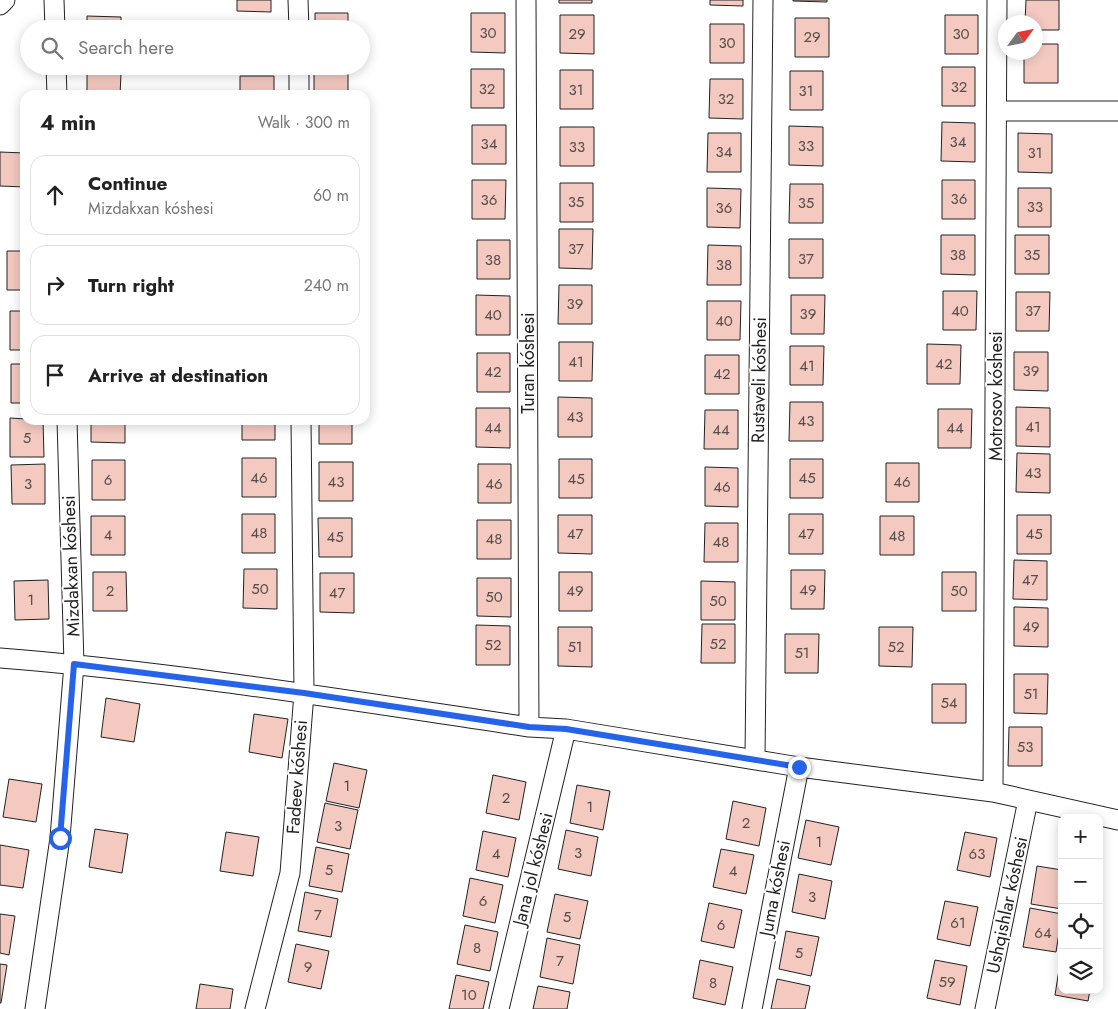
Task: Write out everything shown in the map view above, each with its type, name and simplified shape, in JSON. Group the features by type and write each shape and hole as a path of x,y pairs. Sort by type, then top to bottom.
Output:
{"street":[{"path":"0,5 5,0"},
{"path":"54,0 55,20"},
{"path":"298,0 299,20"},
{"name":"Turan kóshesi","path":"526,0 529,727"},
{"name":"Rustaveli kóshesi","path":"756,759 763,0"},
{"name":"Motrosov kóshesi","path":"994,792 997,0"},
{"path":"56,75 57,90"},
{"path":"299,75 299,90"},
{"path":"997,111 1118,111"},
{"name":"Mizdakxan kóshesi","path":"35,1009 60,838 74,664 67,425"},
{"name":"Fadeev kóshesi","path":"255,1009 290,873 304,693 302,425"},
{"path":"0,658 74,664 304,693 529,727 566,729 799,767 994,792 1118,820"},
{"name":"Jana jol kóshesi","path":"499,1009 566,729"},
{"name":"Juma kóshesi","path":"752,1009 799,767"},
{"name":"Ushqishlar kóshesi","path":"985,1009 1028,800"}],"building":[{"path":"237,0 271,0 271,12 237,11"},
{"path":"559,0 592,0 592,3 559,3"},
{"path":"710,0 743,0 743,6 710,5"},
{"path":"827,0 827,2 793,1"},
{"path":"1026,0 1059,0 1059,30 1043,30 1043,15 1025,15"},
{"path":"315,13 348,13 348,20 315,20"},
{"path":"471,13 505,13 505,53 471,52"},
{"path":"560,15 594,15 594,54 560,53"},
{"path":"945,15 978,15 978,54 945,54"},
{"path":"87,16 121,17 121,20 87,20"},
{"path":"795,18 829,18 829,57 795,57"},
{"path":"710,24 744,24 744,63 710,63"},
{"path":"1043,44 1058,44 1058,83 1024,83 1024,60 1043,60"},
{"path":"942,67 975,67 975,106 942,106"},
{"path":"471,69 504,69 504,108 471,108"},
{"path":"560,70 593,70 593,109 560,109"},
{"path":"790,71 823,71 823,110 790,110"},
{"path":"87,75 121,75 120,90 87,90"},
{"path":"314,75 348,75 348,90 314,90"},
{"path":"240,76 274,76 274,90 240,90"},
{"path":"710,79 743,79 743,119 709,118"},
{"path":"942,122 975,123 975,162 941,161"},
{"path":"472,125 506,125 506,164 472,164"},
{"path":"789,126 823,127 823,166 789,165"},
{"path":"560,127 594,127 594,166 560,166"},
{"path":"708,133 741,133 741,172 707,172"},
{"path":"1018,133 1052,134 1052,173 1018,172"},
{"path":"0,152 20,153 20,187 0,186"},
{"path":"472,180 506,180 505,219 472,219"},
{"path":"942,180 975,180 975,219 942,219"},
{"path":"560,183 593,183 593,222 560,222"},
{"path":"790,184 823,184 823,223 789,223"},
{"path":"707,188 741,189 740,228 707,227"},
{"path":"1018,188 1051,188 1051,227 1018,227"},
{"path":"559,229 593,229 592,269 559,268"},
{"path":"941,235 975,235 975,275 941,274"},
{"path":"1015,235 1049,235 1049,274 1015,274"},
{"path":"789,239 823,239 823,278 789,278"},
{"path":"477,240 510,240 510,279 477,279"},
{"path":"708,245 741,246 741,285 707,285"},
{"path":"7,251 20,251 20,290 7,290"},
{"path":"559,285 592,285 592,324 558,324"},
{"path":"943,291 977,291 976,330 943,330"},
{"path":"1016,292 1050,292 1049,331 1016,331"},
{"path":"476,295 510,296 510,335 476,335"},
{"path":"791,295 825,295 824,334 791,334"},
{"path":"707,301 741,301 740,340 707,340"},
{"path":"10,311 20,311 20,350 10,350"},
{"path":"559,342 593,342 592,381 559,381"},
{"path":"927,344 961,345 960,384 927,384"},
{"path":"790,346 824,346 823,385 790,385"},
{"path":"1014,352 1048,352 1048,391 1014,390"},
{"path":"477,353 510,353 510,392 477,392"},
{"path":"705,355 739,355 739,394 705,394"},
{"path":"11,364 20,364 20,403 11,403"},
{"path":"558,397 592,398 592,437 558,437"},
{"path":"790,402 823,402 823,441 789,441"},
{"path":"1016,407 1050,408 1050,447 1016,446"},
{"path":"476,408 510,408 510,448 476,447"},
{"path":"938,409 972,409 971,448 938,448"},
{"path":"705,410 738,410 738,449 704,449"},
{"path":"10,418 20,419 20,425 43,425 44,457 10,457"},
{"path":"91,425 125,425 125,443 91,442"},
{"path":"242,425 275,425 275,440 242,440"},
{"path":"319,425 352,425 352,444 319,444"},
{"path":"1017,453 1050,454 1050,493 1016,492"},
{"path":"242,458 276,458 276,497 242,497"},
{"path":"559,459 592,459 592,498 559,498"},
{"path":"790,459 823,459 823,498 790,498"},
{"path":"92,460 125,460 125,500 92,500"},
{"path":"319,462 353,462 353,501 319,501"},
{"path":"886,463 919,463 919,502 886,502"},
{"path":"45,464 45,504 12,504 11,465"},
{"path":"478,464 511,464 511,503 478,503"},
{"path":"705,467 738,468 738,507 705,506"},
{"path":"242,514 275,514 275,553 242,553"},
{"path":"789,514 823,514 823,554 789,554"},
{"path":"558,515 592,515 592,554 558,553"},
{"path":"1017,515 1051,515 1051,554 1017,554"},
{"path":"91,516 125,516 125,555 91,555"},
{"path":"880,516 914,516 914,555 880,555"},
{"path":"318,518 352,518 352,557 319,557"},
{"path":"477,520 511,520 511,559 477,559"},
{"path":"705,523 738,523 738,562 704,562"},
{"path":"1014,560 1047,561 1047,600 1013,599"},
{"path":"244,569 277,569 277,609 243,608"},
{"path":"791,570 825,570 824,609 791,609"},
{"path":"93,572 126,572 127,611 93,611"},
{"path":"559,572 592,572 592,611 559,611"},
{"path":"942,572 976,572 976,611 942,611"},
{"path":"320,573 354,573 354,613 320,612"},
{"path":"477,578 511,578 511,617 477,616"},
{"path":"48,580 49,619 15,620 14,581"},
{"path":"701,581 735,582 735,620 701,620"},
{"path":"1014,607 1048,608 1048,647 1014,646"},
{"path":"702,624 735,624 735,663 701,663"},
{"path":"476,625 510,626 510,665 476,665"},
{"path":"558,627 592,627 592,667 558,666"},
{"path":"879,627 913,627 912,667 879,666"},
{"path":"785,634 819,634 818,673 785,673"},
{"path":"1014,674 1048,674 1047,714 1014,713"},
{"path":"932,684 966,684 966,723 932,723"},
{"path":"106,698 140,704 134,742 101,737"},
{"path":"254,714 288,719 282,758 249,752"},
{"path":"1009,727 1042,727 1042,766 1008,766"},
{"path":"334,763 367,770 359,808 326,801"},
{"path":"493,775 526,782 519,820 486,813"},
{"path":"9,779 42,784 36,822 3,817"},
{"path":"577,785 610,791 603,830 570,823"},
{"path":"733,801 766,808 759,846 726,839"},
{"path":"325,803 358,810 350,849 317,842"},
{"path":"806,820 839,827 831,865 798,858"},
{"path":"95,829 128,834 122,873 89,867"},
{"path":"566,830 598,837 591,876 558,869"},
{"path":"483,831 516,838 508,877 476,870"},
{"path":"226,832 259,837 253,876 220,871"},
{"path":"965,832 997,838 990,877 957,870"},
{"path":"0,845 29,850 23,888 0,885"},
{"path":"316,847 349,854 342,892 309,886"},
{"path":"721,849 754,855 746,894 713,887"},
{"path":"1037,866 1058,869 1058,908 1031,904"},
{"path":"799,874 832,881 825,919 792,912"},
{"path":"470,878 503,885 495,923 463,916"},
{"path":"305,892 338,899 331,937 298,931"},
{"path":"555,894 588,901 580,939 547,932"},
{"path":"945,901 978,907 970,946 937,939"},
{"path":"709,903 742,910 734,948 701,941"},
{"path":"1030,908 1058,913 1056,952 1023,947"},
{"path":"0,914 15,916 9,955 0,953"},
{"path":"465,925 498,932 490,971 457,964"},
{"path":"786,931 819,937 811,976 779,969"},
{"path":"547,938 580,945 573,984 540,977"},
{"path":"296,944 329,951 321,989 288,982"},
{"path":"700,960 733,967 725,1005 693,998"},
{"path":"935,960 967,966 960,1005 927,998"},
{"path":"0,964 7,965 1,1003 0,1003"},
{"path":"456,975 489,982 483,1009 449,1009"},
{"path":"1058,976 1058,994 1089,994 1088,1001 1055,995"},
{"path":"777,979 810,986 805,1009 771,1009"},
{"path":"200,984 233,989 230,1009 196,1009"},
{"path":"538,986 570,992 567,1009 533,1009"}],"route":[{"path":"60,838 74,664 304,693 529,727 566,729 799,767"}]}
